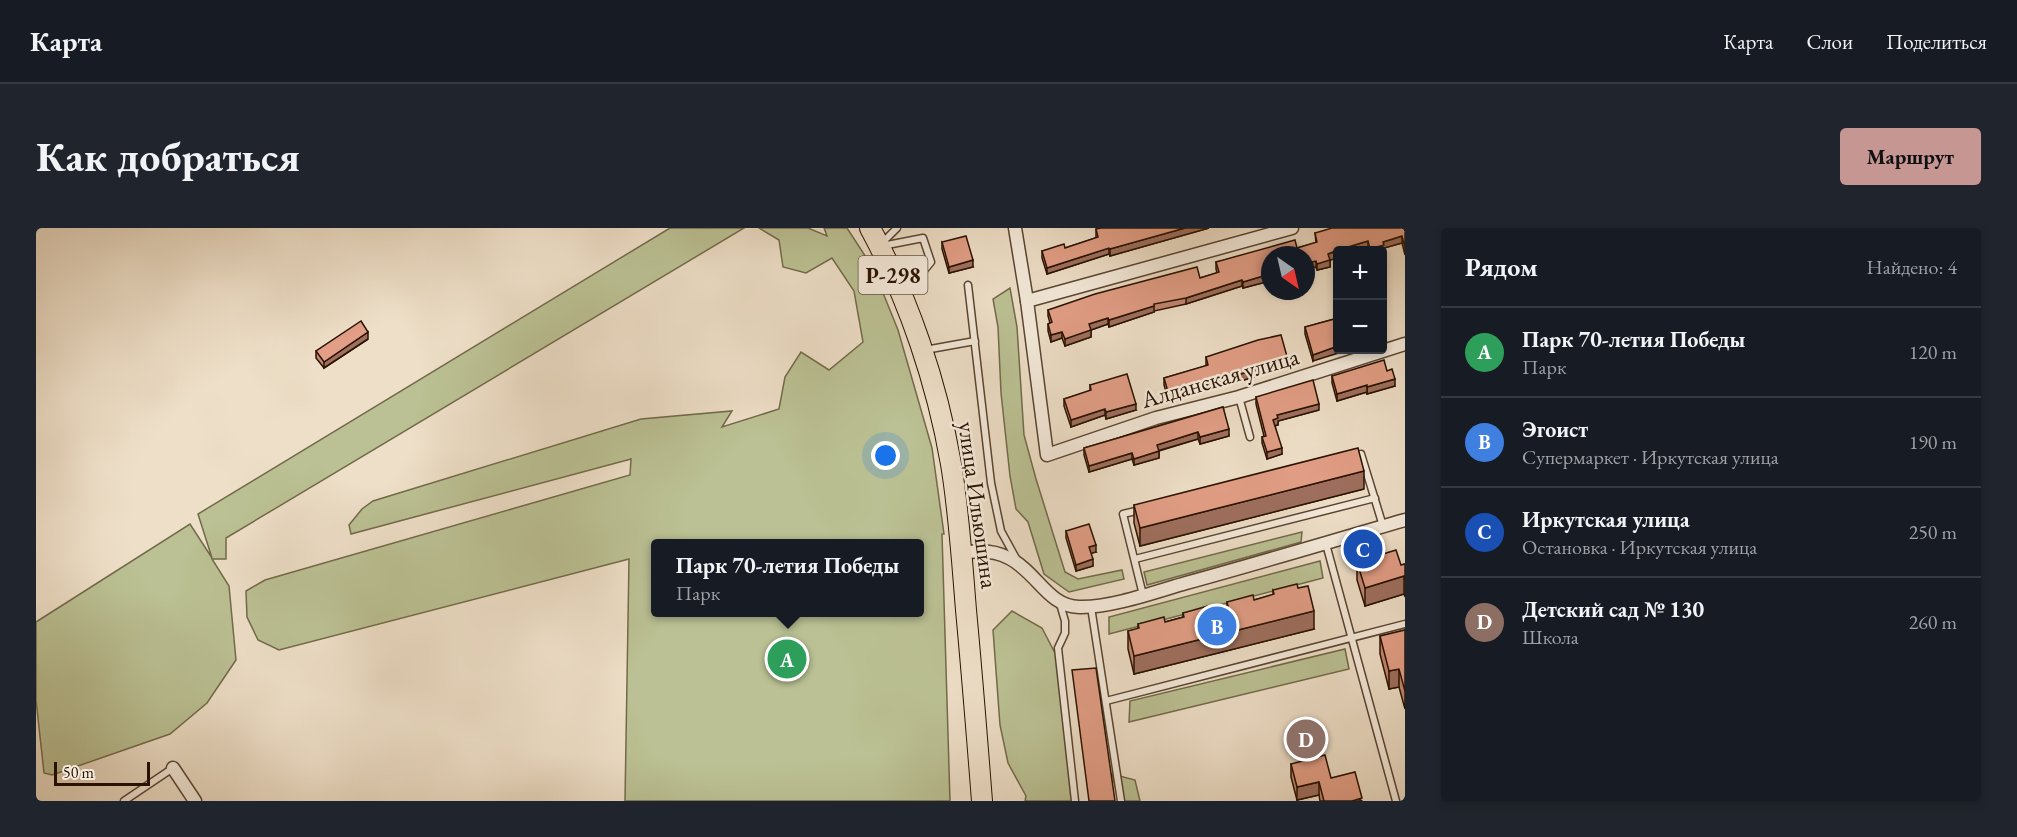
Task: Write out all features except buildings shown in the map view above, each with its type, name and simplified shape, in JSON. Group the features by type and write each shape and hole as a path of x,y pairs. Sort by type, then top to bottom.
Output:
{"highway":[{"name":"улица Ильюшина","path":"870,228 903,297 922,350 951,464 962,553 982,801"}],"street":[{"path":"1015,228 1027,301 1292,228"},
{"name":"Алданская улица","path":"1027,301 1047,455 1156,418 1239,397 1405,346"},
{"path":"962,553 974,550 1004,554 1018,562 1060,603 1076,607 1091,607 1143,595 1405,520"},
{"path":"173,768 195,801"}],"lane":[{"path":"879,246 897,228"},
{"path":"879,246 923,238 931,262 903,297"},
{"path":"968,285 991,483 1001,531 1018,562"},
{"path":"922,350 975,341"},
{"path":"1239,397 1250,437"},
{"path":"1350,457 1361,454 1383,526"},
{"path":"1135,560 1375,498"},
{"path":"1143,595 1123,514 1146,508"},
{"path":"1326,544 1396,801"},
{"path":"1060,603 1065,621 1065,633 1058,648 1075,801"},
{"path":"1091,607 1121,801"},
{"path":"1106,701 1405,624"},
{"path":"124,801 173,768"}],"green space":[{"path":"670,228 744,228 226,538 226,559 212,559 229,586 236,660 207,703 170,734 52,775 44,773 36,700 36,622 190,524 212,558 198,514"},
{"path":"759,228 808,228 827,236 824,228 847,228 873,268 898,330 932,448 944,534 942,534 950,801 625,801 629,559 279,650 258,640 247,617 246,591 265,580 630,475 631,459 351,534 349,525 362,509 373,501 641,419 732,411 722,427 779,409 785,377 801,352 829,370 863,342 854,291 832,258 806,273 783,267 779,240"},
{"path":"1010,288 1017,327 1024,435 1065,572 1078,579 1122,570 1124,579 1069,592 1044,574 1028,522 1016,509 1010,476 1001,393 998,327 993,299"},
{"path":"1302,532 1301,542 1147,585 1144,572"},
{"path":"1320,561 1323,578 1109,634 1109,617"},
{"path":"1012,611 1042,628 1056,655 1073,801 1025,801 1026,796 1008,763 1000,725 993,630"},
{"path":"1345,649 1349,669 1129,722 1130,701"},
{"path":"1112,774 1135,780 1140,801 1119,801"}],"place":[{"name":"Иркутская улица","path":"1363,549"},
{"name":"Эгоист","path":"1217,626"},
{"name":"Парк 70-летия Победы","path":"787,659"},
{"name":"Детский сад № 130","path":"1306,739"}]}
